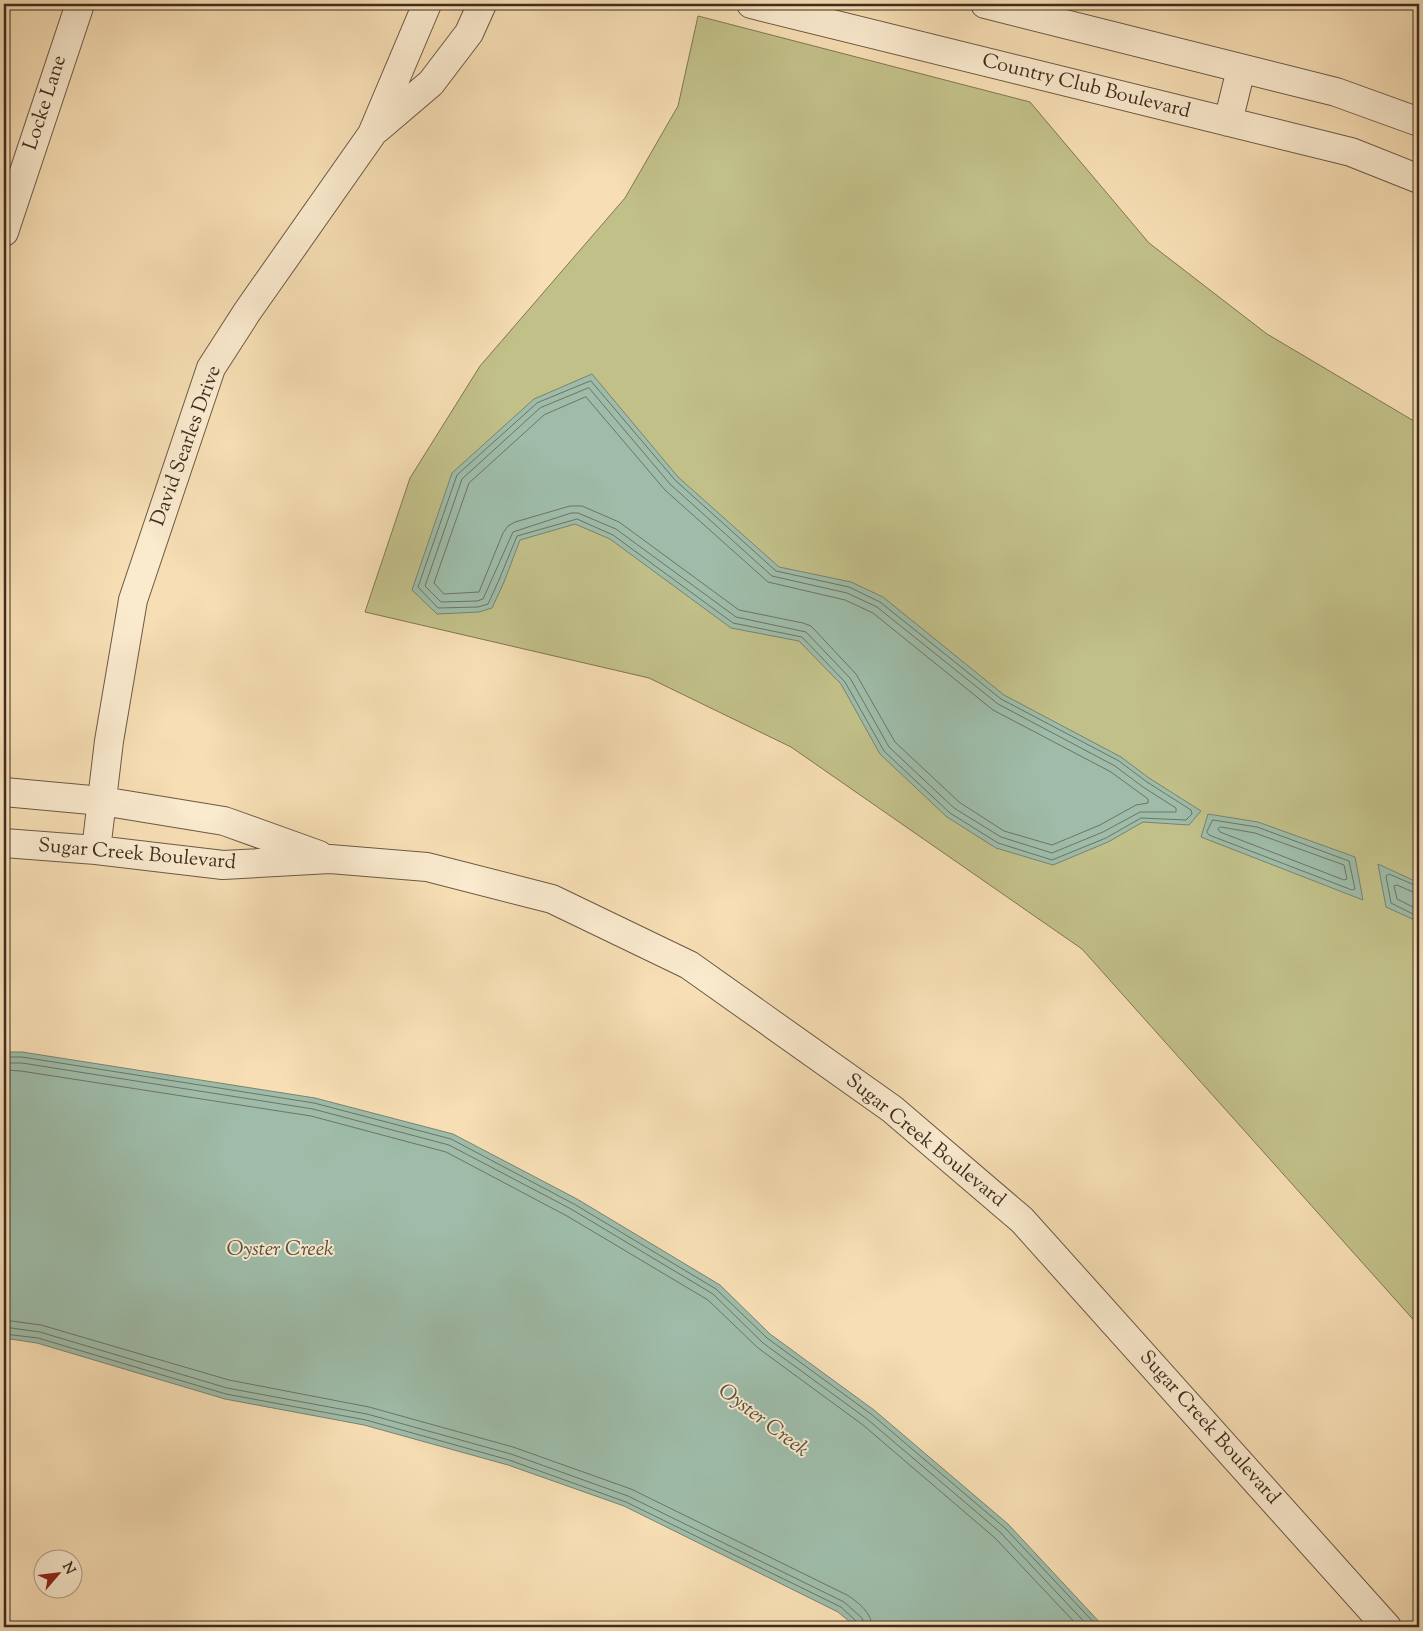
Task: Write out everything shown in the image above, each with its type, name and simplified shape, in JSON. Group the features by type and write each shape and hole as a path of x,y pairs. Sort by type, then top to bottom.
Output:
{"street":[{"name":"Locke Lane","path":"4,232 80,4"},
{"name":"David Searles Drive","path":"96,850 109,740 133,600 211,368 247,312 372,134 427,4"},
{"path":"372,134 431,83 469,33 482,4"},
{"name":"Country Club Boulevard","path":"751,4 1351,152 1419,180"},
{"path":"985,4 1336,92 1419,122"},
{"path":"1228,122 1241,69"},
{"name":"Sugar Creek Boulevard","path":"4,792 102,801 224,821 330,859"},
{"name":"Sugar Creek Boulevard","path":"4,843 96,850 222,865 330,859 427,868 552,899 689,965 892,1109 1022,1220 1387,1627"}],"shaded area":[{"path":"698,16 1030,102 1149,243 1267,334 1419,424 1419,1326 1082,949 791,747 649,678 365,612 410,478 480,366 625,198 678,106"}],"water":[{"path":"592,374 678,477 779,567 851,582 883,597 1004,695 1121,757 1149,778 1201,811 1189,825 1143,822 1108,842 1053,865 996,848 947,817 880,754 841,684 799,641 731,628 610,539 575,524 520,540 492,608 479,612 437,614 412,590 452,473 534,399"},
{"path":"1208,814 1258,822 1355,857 1363,900 1201,837"},
{"path":"1378,864 1419,883 1419,922 1386,907"},
{"name":"Oyster Creek","path":"4,1052 22,1052 315,1098 453,1134 577,1199 720,1285 770,1334 874,1410 1008,1524 1104,1627 856,1627 838,1612 624,1506 508,1465 364,1425 225,1399 37,1343 4,1338"}]}
